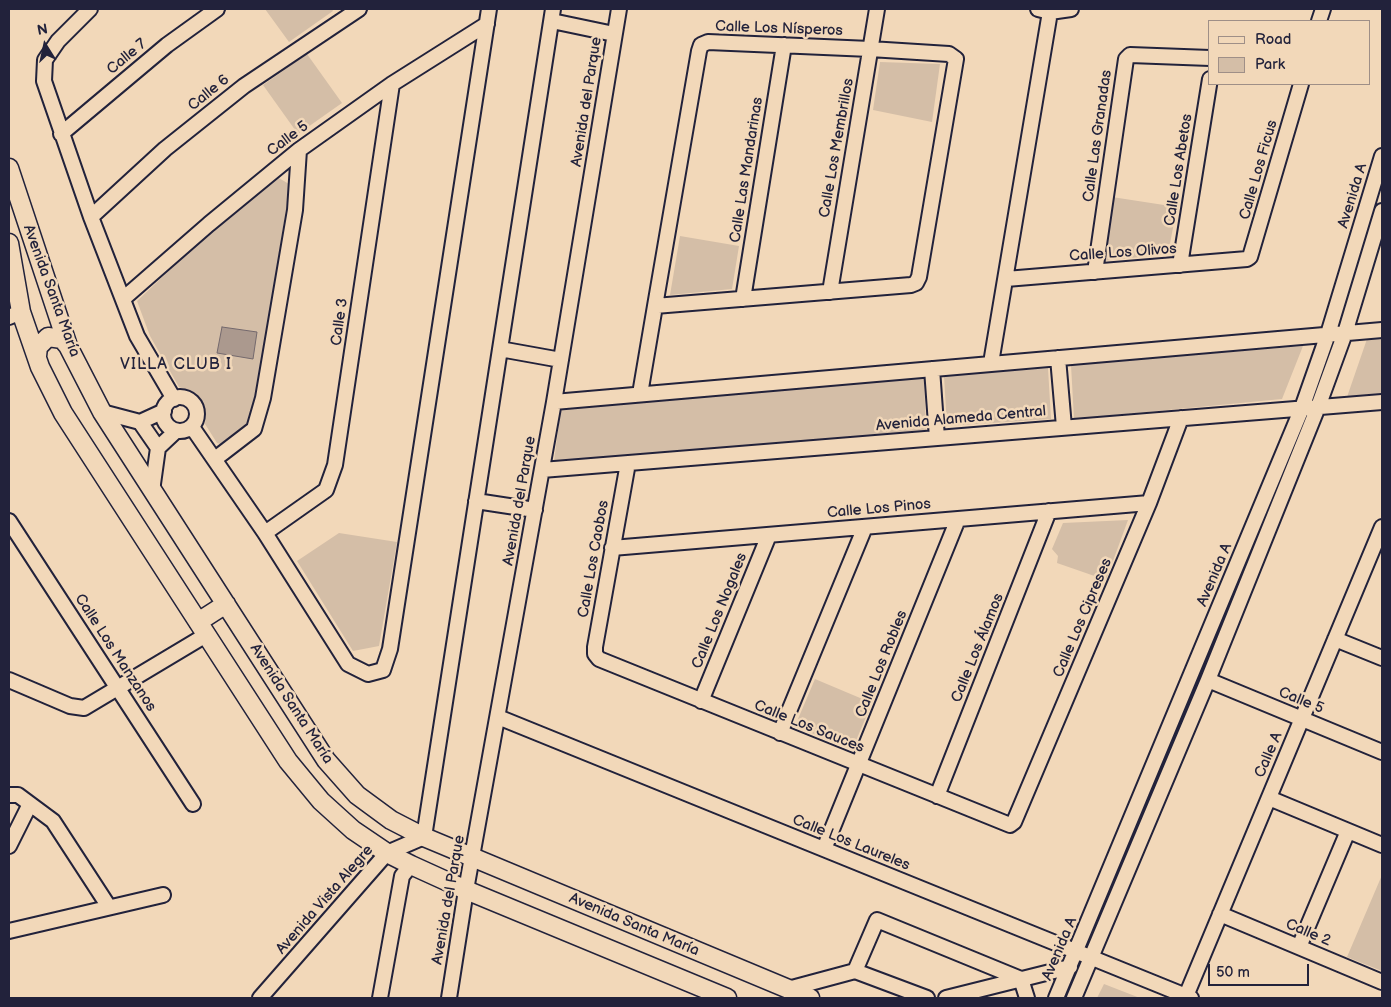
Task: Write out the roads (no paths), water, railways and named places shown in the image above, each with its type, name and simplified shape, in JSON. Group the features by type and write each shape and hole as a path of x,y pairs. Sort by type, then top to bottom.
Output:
{"main road":[{"name":"Avenida Santa María","path":"9,168 68,346 102,412 326,760 357,795 391,820 424,837 810,998"},
{"name":"Avenida Santa María","path":"9,243 15,314 63,413 288,761 320,801 353,830 387,853 466,890 727,998"},
{"path":"37,356 40,343 48,337 62,339 68,346"},
{"path":"202,628 226,604"}],"street":[{"path":"90,9 58,41 45,60 44,81 91,217 138,336 174,399"},
{"name":"Calle 7","path":"61,134 167,45 217,9"},
{"name":"Calle 6","path":"91,217 165,149 244,86 360,9"},
{"path":"192,427 216,458 348,664 368,674 383,670 390,649 490,9"},
{"name":"Avenida del Parque","path":"449,998 466,890 554,402 619,9"},
{"name":"Calle Los Membrillos","path":"830,292 877,9"},
{"path":"991,363 1006,279 1044,10 1071,9"},
{"path":"424,837 552,15 614,34"},
{"name":"Calle 5","path":"123,299 208,224 299,150 392,84 487,24"},
{"name":"Calle Los Nísperos","path":"640,394 701,45 708,42 949,54 956,58 919,277 911,285 830,292"},
{"name":"Calle Las Mandarinas","path":"743,299 784,46"},
{"name":"Calle Las Granadas","path":"1095,272 1126,60 1130,55 1208,58"},
{"name":"Calle 3","path":"265,533 326,490 335,465 392,84"},
{"name":"Calle Los Abetos","path":"1180,265 1209,85"},
{"name":"Calle Los Ficus","path":"1243,261 1250,257 1301,85"},
{"path":"216,458 254,429 263,398 294,210 299,150"},
{"name":"Avenida A","path":"1056,998 1302,408 1328,334 1382,156"},
{"path":"1074,998 1208,680 1318,407 1345,333 1382,210"},
{"name":"Calle Los Olivos","path":"1006,279 1243,261"},
{"path":"655,306 830,292"},
{"path":"554,402 1382,330"},
{"path":"500,349 560,360"},
{"path":"1058,358 1064,427"},
{"path":"932,368 938,438"},
{"path":"152,491 158,448 176,431 187,430 192,427 197,418 193,403 184,398 174,399 166,406 164,411 168,425 176,431"},
{"name":"Avenida Alameda Central","path":"542,470 1382,402"},
{"path":"102,412 140,422 164,411"},
{"name":"Calle Los Cipreses","path":"1007,825 1012,825 1014,822 1149,503 1181,418"},
{"path":"140,422 158,448"},
{"name":"Calle Los Caobos","path":"599,659 595,654 594,647 628,463"},
{"path":"476,501 535,510"},
{"name":"Calle Los Pinos","path":"612,548 1149,503"},
{"name":"Calle Los Álamos","path":"937,796 1049,511"},
{"name":"Calle Los Robles","path":"824,849 958,519"},
{"name":"Calle Los Manzanos","path":"9,520 193,804"},
{"name":"Calle A","path":"1189,997 1220,914 1382,526"},
{"path":"780,733 865,527"},
{"name":"Calle Los Nogales","path":"701,701 770,534"},
{"path":"9,680 70,706 84,708 117,688 202,628"},
{"path":"1336,639 1382,658"},
{"name":"Calle Los Sauces","path":"599,659 1007,825"},
{"name":"Calle 5","path":"1208,680 1382,752"},
{"name":"Calle Los Laureles","path":"498,717 1189,997"},
{"path":"9,796 18,795 53,821 109,907"},
{"path":"1269,798 1382,845"},
{"path":"9,846 30,804"},
{"path":"1299,947 1348,831"},
{"name":"Avenida Vista Alegre","path":"260,998 387,853 424,837"},
{"path":"380,998 402,876 411,864"},
{"path":"9,931 163,895"},
{"name":"Calle 2","path":"1220,914 1382,982"},
{"path":"855,971 877,920 1021,979"},
{"path":"946,998 1070,966"},
{"path":"788,989 855,971 927,998"},
{"path":"1021,979 1027,998"}],"district":[{"name":"VILLA CLUB I","path":"176,365"}]}
